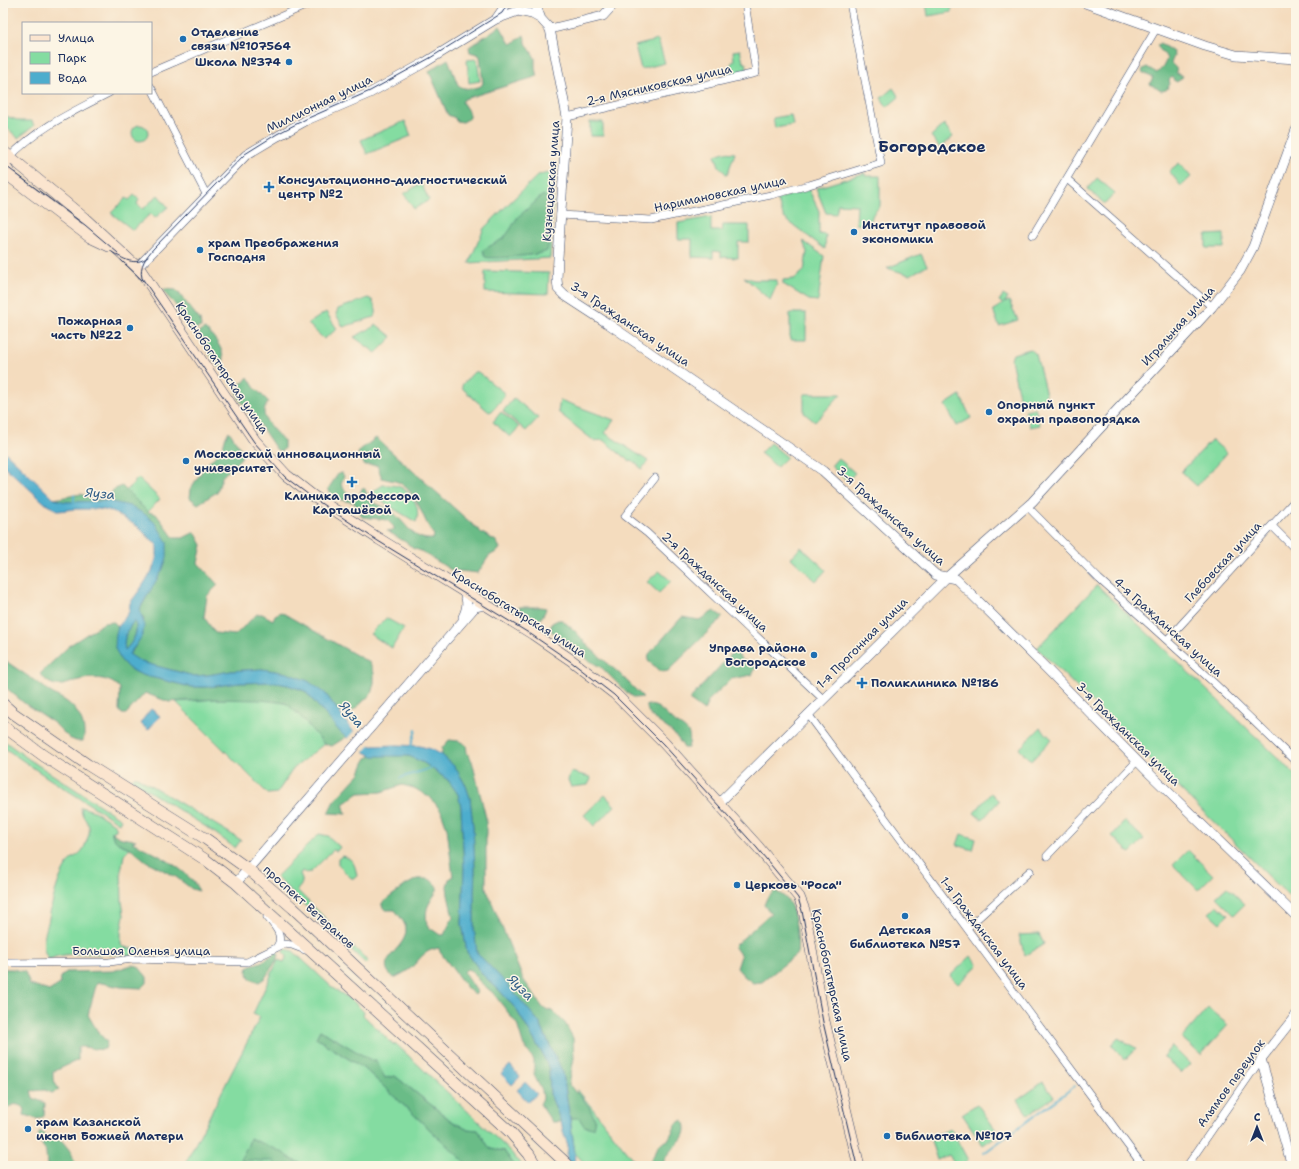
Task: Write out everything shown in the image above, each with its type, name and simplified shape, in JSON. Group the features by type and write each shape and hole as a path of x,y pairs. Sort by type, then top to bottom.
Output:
{"main road":[{"name":"Краснобогатырская улица","path":"5,159 13,179 90,237 117,249"},
{"name":"Краснобогатырская улица","path":"5,159 84,218 145,276 255,441 286,476 313,496 464,593 533,634 571,660 615,694 649,727 784,877 799,897 804,910 824,1021 859,1166"},
{"name":"проспект Ветеранов","path":"3,704 13,713 88,765 206,839 248,869 292,908 569,1166"},
{"path":"3,726 44,756 206,860 239,884 510,1132 529,1154 536,1166"}],"street":[{"path":"152,72 312,3"},
{"name":"Миллионная улица","path":"496,19 507,3"},
{"path":"535,3 541,19"},
{"name":"2-я Мясниковская улица","path":"567,117 756,74 745,3"},
{"name":"Наримановская улица","path":"560,215 651,220 810,186 881,164 850,3"},
{"path":"1085,3 1205,46 1236,55 1296,59"},
{"path":"550,29 603,16 615,4"},
{"name":"Миллионная улица","path":"137,268 246,155 278,136 307,120 370,93 496,19 518,10 532,14 541,19 550,29"},
{"name":"Кузнецовская улица","path":"550,29 567,117 560,215 557,279 558,288"},
{"path":"1033,235 1156,29"},
{"path":"152,89 207,196"},
{"path":"5,159 46,128 107,94"},
{"name":"Игральная улица","path":"1027,506 1212,308 1240,271 1253,247 1296,130"},
{"path":"3,172 13,179"},
{"path":"1067,179 1212,308"},
{"name":"3-я Гражданская улица","path":"558,288 564,295 659,358 823,471 936,575 956,580 960,583 1137,761 1296,916"},
{"name":"2-я Гражданская улица","path":"655,478 625,516 647,533 823,700"},
{"name":"Глебовская улица","path":"1167,640 1296,499"},
{"name":"1-я Прогонная улица","path":"719,803 946,578 1027,506"},
{"name":"4-я Гражданская улица","path":"1027,506 1099,579 1213,682 1296,762"},
{"path":"1272,526 1296,550"},
{"path":"456,630 466,612 468,603 464,593"},
{"path":"276,948 279,941 277,929 239,884 248,869 475,608 484,605"},
{"name":"1-я Гражданская улица","path":"808,714 1143,1166"},
{"path":"1047,856 1137,761"},
{"path":"967,928 1030,871"},
{"path":"276,948 284,944 292,945 318,957"},
{"name":"Большая Оленья улица","path":"3,963 109,962 133,959 247,962 276,948"},
{"name":"Алымов переулок","path":"1187,1166 1261,1059 1296,1015"},
{"path":"1261,1059 1292,1166"}],"green space":[{"path":"926,3 951,3 952,12 928,16"},
{"path":"500,26 509,42 512,44 524,35 526,43 535,58 535,69 538,76 464,99 462,102 468,111 470,118 463,122 456,121 455,118 448,115 429,71 448,59 458,85 463,88 475,88 481,86 483,83 480,56 470,52 469,47"},
{"path":"658,40 665,63 641,69 635,46"},
{"path":"1160,43 1173,52 1174,56 1171,63 1176,68 1177,74 1183,76 1176,82 1172,77 1169,80 1170,84 1166,90 1161,91 1150,84 1153,78 1142,72 1143,69 1147,67 1157,73 1163,67 1167,59 1157,45"},
{"path":"740,50 743,62 746,63 748,73 729,77 727,70 734,60 733,51"},
{"path":"477,59 480,81 469,83 467,60"},
{"path":"893,88 899,97 887,107 881,98"},
{"path":"3,115 20,121 32,121 34,126 18,138 3,124"},
{"path":"791,115 793,125 775,128 773,118"},
{"path":"405,121 411,136 367,154 361,140"},
{"path":"590,122 603,122 603,136 590,136"},
{"path":"944,124 953,137 940,148 931,136"},
{"path":"140,125 147,130 148,133 143,140 140,141 133,136 132,133 137,126"},
{"path":"724,152 735,153 727,175 719,166 715,155"},
{"path":"1179,163 1191,177 1181,186 1169,171"},
{"path":"555,172 550,258 469,263 484,228 538,175"},
{"path":"865,173 865,176 880,176 880,206 873,214 869,225 856,224 857,205 838,204 836,214 826,213 816,188"},
{"path":"1097,178 1115,193 1105,204 1087,189"},
{"path":"421,183 429,200 414,209 404,194"},
{"path":"809,190 819,211 819,234 826,235 825,249 784,218 777,199"},
{"path":"134,195 139,199 137,204 143,209 158,195 168,207 155,218 151,214 133,230 111,213 126,198 129,200"},
{"path":"543,195 550,205 551,212 547,251 543,253 516,257 485,257 483,250 504,238 517,218"},
{"path":"711,217 711,231 722,231 723,225 749,225 749,242 738,242 738,258 721,257 721,252 713,251 713,258 692,257 692,239 678,239 678,223"},
{"path":"1224,234 1224,248 1206,248 1206,235"},
{"path":"803,241 824,256 818,301 809,300 783,284 783,280 794,279 804,271 807,252"},
{"path":"921,254 927,266 910,275 887,268"},
{"path":"485,271 549,273 548,294 485,292"},
{"path":"744,277 754,280 777,280 777,284 770,300"},
{"path":"164,289 176,290 180,294 200,320 201,327 192,330 189,327 176,305 166,295"},
{"path":"1003,295 1008,298 1004,303 1009,301 1018,320 999,326 993,310 1003,304 999,301"},
{"path":"368,298 372,300 376,309 374,317 343,327 336,314 338,309"},
{"path":"326,312 337,329 324,339 308,324"},
{"path":"790,313 806,313 806,340 790,340"},
{"path":"377,325 392,337 376,353 354,337"},
{"path":"204,329 212,336 219,346 223,357 223,366 218,367 202,342 198,333"},
{"path":"1030,349 1036,354 1046,395 1043,401 1025,405 1020,401 1011,359 1013,354"},
{"path":"474,372 478,372 504,393 504,397 492,411 489,412 463,389 462,385"},
{"path":"248,377 254,387 268,401 264,415 271,427 284,441 284,448 282,451 276,449 262,428 239,399 237,392 238,385 244,382"},
{"path":"804,394 841,394 815,422 804,413"},
{"path":"960,395 971,418 957,426 945,405"},
{"path":"514,398 538,418 526,431 503,411"},
{"path":"560,400 614,420 605,433 648,461 642,469 632,460 630,462 603,440 594,441 558,412"},
{"path":"1035,408 1040,425 1030,427 1025,410"},
{"path":"501,412 519,427 510,437 493,422"},
{"path":"229,431 242,451 241,458 222,477 217,492 198,504 190,498 191,488 204,468 222,450"},
{"path":"376,438 482,533 496,541 500,548 498,551 489,556 478,573 451,570 421,551 412,548 407,543 387,531 394,530 394,527 387,520 362,517 354,502 339,499 330,492 328,489 338,474 342,473 344,476 341,485 349,494 357,496 360,495 362,488 365,489 369,501 390,510 410,530 420,537 433,539 434,535 412,494 400,483 382,478 377,465 364,465 358,454 360,450"},
{"path":"1212,440 1227,453 1197,486 1181,472"},
{"path":"770,443 787,457 777,467 760,453"},
{"path":"838,458 855,473 847,481 831,466"},
{"path":"138,478 160,499 148,512 126,491"},
{"path":"383,485 400,487 410,495 417,508 418,513 416,522 369,494"},
{"path":"122,486 148,512 156,514 174,538 183,538 195,532 202,545 198,563 218,585 207,596 204,617 215,633 235,635 257,614 262,614 273,620 275,615 281,612 370,663 374,673 374,683 371,694 354,710 345,713 338,711 325,693 287,673 262,669 194,676 141,662 129,655 135,647 144,619 139,611 151,589 167,542 118,504 108,501 66,502 54,499 81,494 91,499 109,499 113,490"},
{"path":"801,547 826,570 816,581 791,558"},
{"path":"659,571 671,581 659,593 647,582"},
{"path":"1097,585 1296,775 1296,903 1037,648"},
{"path":"519,607 546,608 539,622 536,623 524,615"},
{"path":"714,611 723,617 668,671 662,672 648,661 649,654 682,617 699,620"},
{"path":"386,618 404,628 392,648 370,634"},
{"path":"135,620 136,633 125,650 125,638 128,630"},
{"path":"562,620 575,631 590,648 620,674 643,697 635,698 626,692 602,668 585,658 550,630 552,623"},
{"path":"114,622 118,627 116,634 120,659 128,668 142,675 191,687 272,682 288,685 305,691 346,737 332,746 324,744 300,716 286,703 261,700 216,699 169,702 145,693 126,714 122,714 119,710 120,688 108,680 88,678 63,685 54,685 40,674 70,645 104,623"},
{"path":"735,650 742,660 756,667 752,675 731,679 708,701 704,711 689,700"},
{"path":"3,657 7,662 65,701 75,710 83,724 83,741 76,741 69,738 54,723 24,703 3,685"},
{"path":"216,699 264,700 287,704 302,717 324,744 293,769 277,793 268,794 176,702"},
{"path":"647,705 655,706 660,709 686,730 689,736 688,748 684,748 670,730 650,714"},
{"path":"1040,728 1052,739 1031,761 1019,749"},
{"path":"3,740 30,760 121,819 119,823 48,778 3,747"},
{"path":"449,740 459,741 466,745 467,753 472,761 486,818 486,888 523,979 543,1008 552,1011 565,1023 573,1038 574,1058 569,1084 589,1107 595,1119 593,1128 584,1126 579,1118 570,1118 563,1073 539,1022 477,953 474,929 475,870 470,798 466,786 455,767 442,755 442,748"},
{"path":"372,756 409,756 424,763 449,781 458,794 461,807 464,869 462,924 467,952 483,975 516,1009 542,1053 549,1069 550,1094 561,1122 552,1122 540,1104 543,1098 542,1091 534,1075 534,1060 523,1044 517,1024 493,993 479,981 472,971 467,969 464,972 476,990 477,993 475,995 467,988 440,952 439,948 426,953 411,968 394,978 388,972 386,966 388,960 401,943 405,936 406,929 403,921 395,910 385,910 382,903 406,885 417,879 429,879 436,885 437,890 427,908 427,926 440,935 444,935 453,917 447,886 449,879 453,877 447,828 441,811 431,798 414,788 402,785 381,792 359,793 343,804 346,814 328,813 334,801 360,773 367,758"},
{"path":"571,772 590,777 591,779 588,785 571,787 568,780"},
{"path":"134,777 137,777 241,840 235,848 211,830 131,780"},
{"path":"991,793 999,801 982,820 974,813"},
{"path":"605,795 615,806 594,826 584,815"},
{"path":"81,807 94,811 114,824 116,830 112,832 112,835 118,843 130,848 124,855 121,871 124,915 121,932 121,944 124,947 154,952 129,955 77,954 57,956 49,959 46,954 44,949 44,938 58,882 69,861 83,849 90,830 81,811"},
{"path":"1125,821 1144,839 1130,853 1112,836"},
{"path":"112,831 116,836 136,840 132,842 160,856 179,868 194,883 199,891 192,889 176,877 146,861 130,848 118,843 113,838"},
{"path":"319,834 328,836 340,847 337,851 333,850 311,872 306,873 302,871 300,874 302,883 297,890 368,961 366,964 276,877"},
{"path":"961,834 976,839 973,850 957,845"},
{"path":"1188,850 1213,875 1198,890 1173,865"},
{"path":"342,856 346,857 353,863 357,876 355,878 351,878 338,865 338,859"},
{"path":"1227,887 1245,904 1234,915 1216,897"},
{"path":"775,891 787,899 791,906 797,934 797,954 762,982 753,983 737,968 741,956 734,946 771,913 764,905 767,898"},
{"path":"1217,905 1228,915 1220,923 1209,913"},
{"path":"1039,934 1044,944 1025,956 1019,935"},
{"path":"286,949 293,951 334,989 352,1000 364,1012 363,1015 510,1151 522,1166 515,1166 504,1151 490,1149 478,1130 466,1129 450,1120 395,1076 385,1078 374,1062 320,1030 316,1038 366,1070 469,1166 184,1166 260,1017 253,1014 278,960 284,962 287,956 282,951"},
{"path":"277,951 279,955 278,958 265,978 259,982 250,979 247,970 248,968 263,961"},
{"path":"971,956 978,965 958,984 950,976"},
{"path":"132,965 138,966 147,977 147,983 142,988 121,987 97,982 88,1015 98,1032 107,1042 105,1049 78,1047 78,1060 53,1072 53,1079 59,1090 52,1093 45,1090 31,1091 33,1098 45,1103 44,1116 38,1119 24,1115 25,1109 19,1105 11,1106 3,1112 3,969 12,969 25,972 30,985 49,991 60,984 61,977 66,972 113,971"},
{"path":"1208,1008 1228,1025 1201,1055 1182,1038"},
{"path":"320,1030 374,1062 375,1059 385,1078 395,1076 450,1120 466,1129 478,1130 490,1149 504,1151 515,1166 469,1166 366,1070 316,1038"},
{"path":"1118,1038 1136,1048 1125,1060 1112,1045"},
{"path":"1172,1046 1190,1064 1181,1073 1163,1056"},
{"path":"1043,1082 1054,1097 1028,1115 1018,1100"},
{"path":"577,1089 634,1161 635,1166 587,1166 575,1153 570,1118 579,1117"},
{"path":"977,1104 999,1134 983,1145 962,1114"},
{"path":"683,1120 685,1126 684,1135 667,1155 662,1166 648,1166 659,1145 668,1140 677,1123"},
{"path":"951,1129 968,1160 958,1166 956,1166 949,1155 937,1160 930,1137"},
{"path":"40,1131 49,1138 62,1141 71,1152 76,1166 47,1166 46,1152 38,1137"},
{"path":"250,1138 282,1152 291,1159 307,1166 275,1166 274,1161 242,1161 241,1158"}],"water":[{"path":"3,450 54,499 66,502 108,501 130,506 146,515 156,524 167,542 167,557 163,569 139,610 144,623 143,634 129,654 141,662 194,676 262,669 287,673 308,681 325,693 356,735 372,746 420,746 431,749 442,755 455,767 466,786 470,798 475,870 474,929 477,953 506,983 539,1022 563,1073 575,1153 574,1166 566,1166 568,1145 550,1094 549,1069 542,1053 516,1009 483,975 467,952 462,924 464,869 461,807 458,794 448,780 424,763 409,756 372,756 363,751 341,733 305,691 288,685 271,682 191,687 142,675 128,668 120,659 115,648 116,634 118,627 129,612 130,603 152,571 157,557 157,545 137,526 111,511 98,509 75,509 59,511 47,505 3,465","holes":["134,621 136,625 135,636 131,644 125,650 124,642 126,634"]},
{"path":"151,709 160,716 148,730 140,723"},
{"path":"510,1065 520,1077 512,1085 501,1074"},
{"path":"525,1082 537,1094 528,1102 517,1090"}],"pier":[{"path":"355,730 365,740 372,743 363,753 346,740"}],"waterway":[{"path":"74,495 74,502"},
{"path":"411,746 416,730"},
{"path":"400,778 434,767"},
{"path":"984,1153 1075,1086"}],"tram line":[{"path":"508,3 502,13 430,58 370,91 306,119 277,134 245,154 151,251 142,266 142,278 254,442 285,477 313,498 378,541 532,635 570,661 614,695 663,744 757,848 798,898 802,911 823,1022 857,1166"},
{"path":"3,164 85,225 118,253"},
{"path":"112,252 134,262 148,257"},
{"path":"121,260 143,281"}],"place":[{"name":"Отделение связи №107564","path":"183,39"},
{"name":"Школа №374","path":"289,62"},
{"name":"Консультационно-диагностический центр №2","path":"269,187"},
{"name":"Институт правовой экономики","path":"854,232"},
{"name":"храм Преображения Господня","path":"200,250"},
{"name":"Пожарная часть №22","path":"130,328"},
{"name":"Опорный пункт охраны правопорядка","path":"989,412"},
{"name":"Московский инновационный университет","path":"186,461"},
{"name":"Клиника профессора Карташёвой","path":"352,482"},
{"name":"Управа района Богородское","path":"814,655"},
{"name":"Поликлиника №186","path":"862,683"},
{"name":"Церковь \"Роса\"","path":"737,885"},
{"name":"Детская библиотека №57","path":"905,916"},
{"name":"храм Казанской иконы Божией Матери","path":"28,1129"},
{"name":"Библиотека №107","path":"887,1136"}],"district":[{"name":"Богородское","path":"932,146"}],"water label":[{"name":"Яуза","path":"100,493"},
{"name":"Яуза","path":"352,714"},
{"name":"Яуза","path":"521,987"}]}
